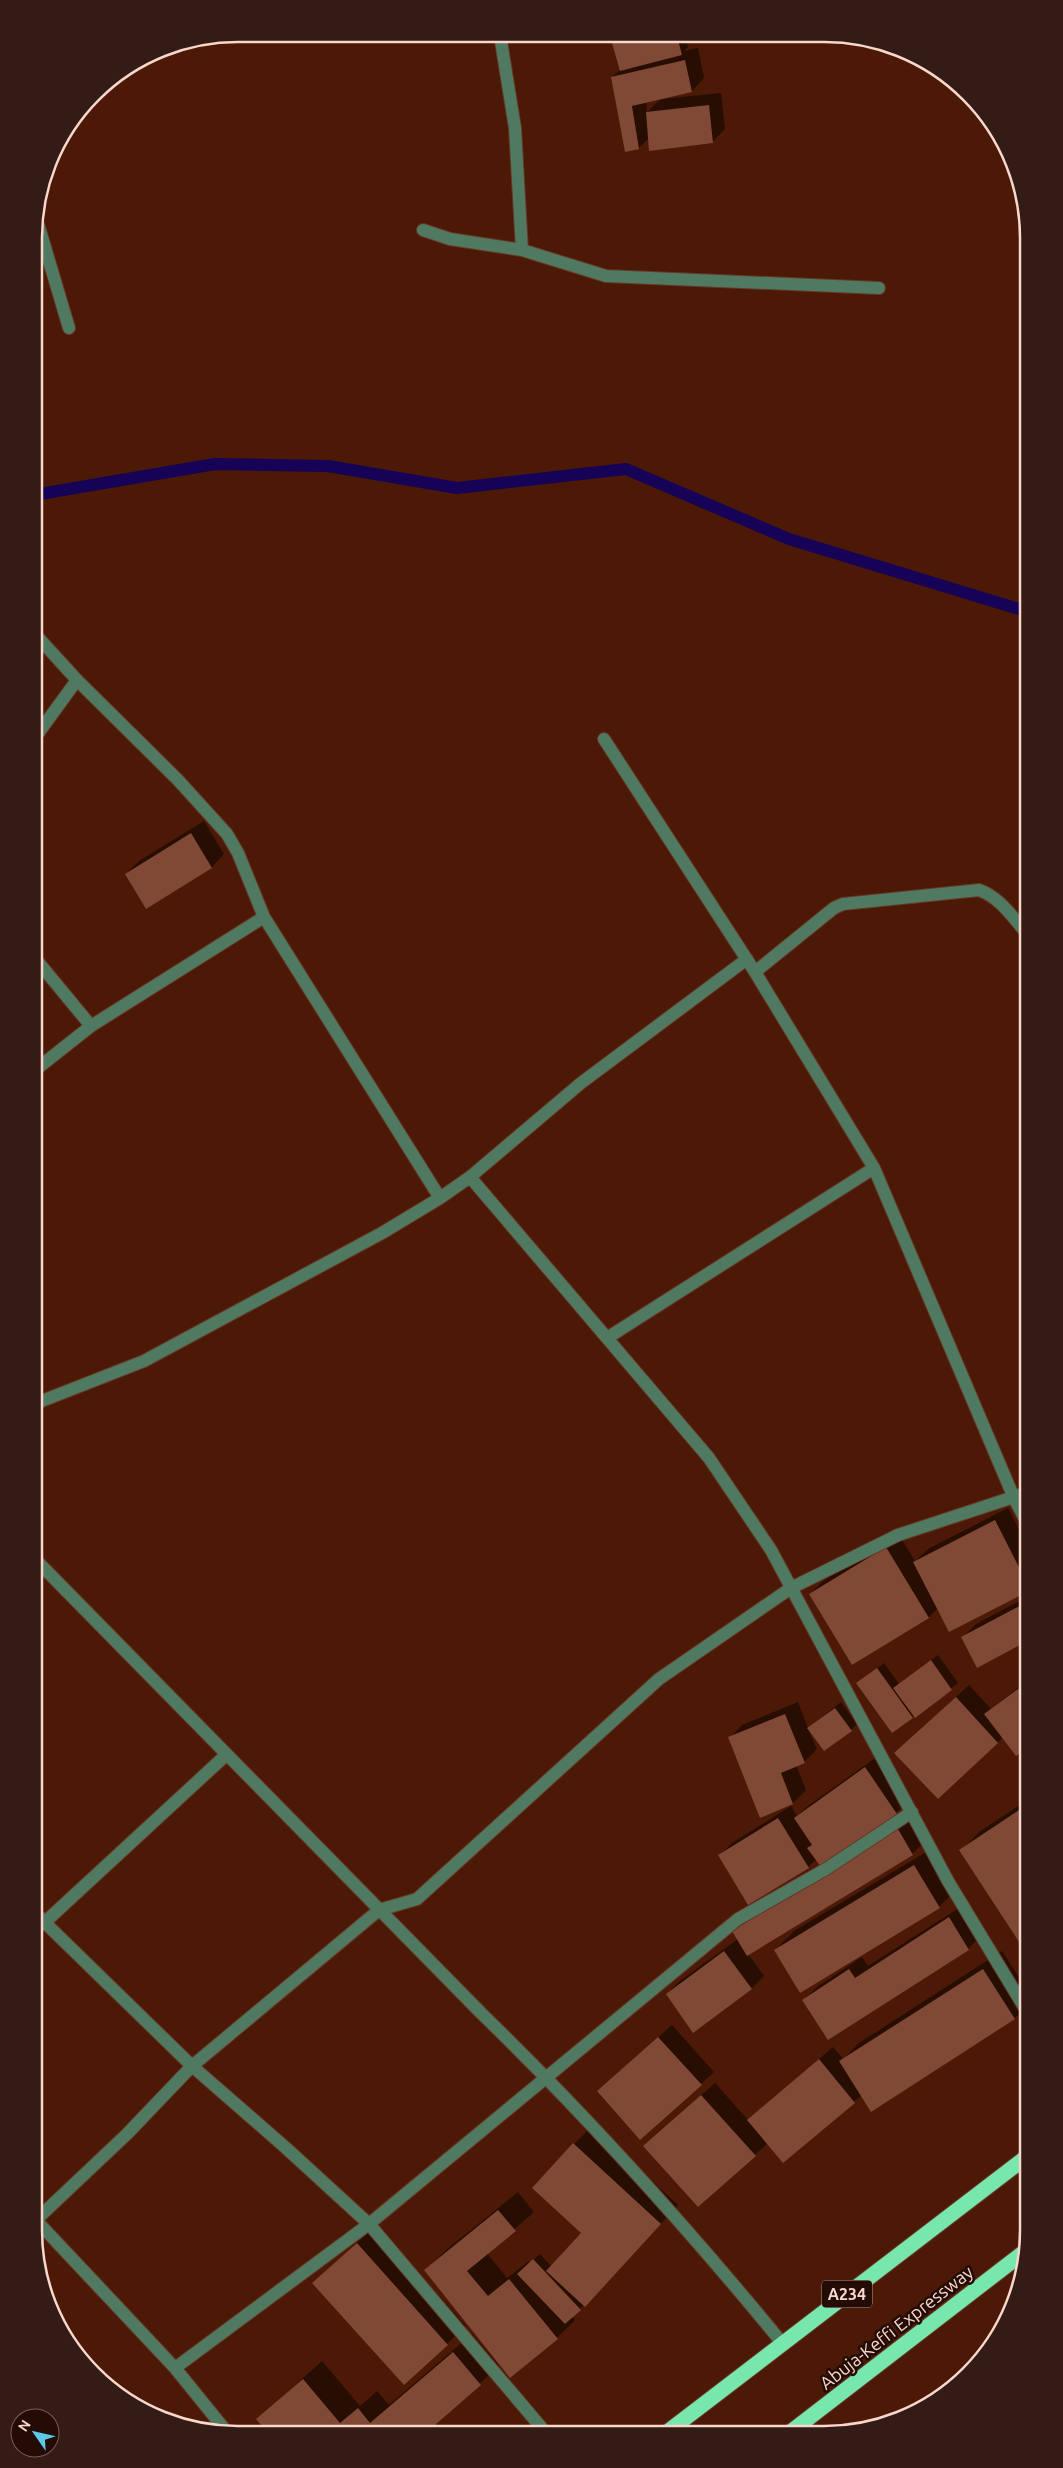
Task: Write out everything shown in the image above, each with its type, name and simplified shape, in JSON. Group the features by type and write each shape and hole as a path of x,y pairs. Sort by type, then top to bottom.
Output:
{"highway":[{"name":"A234","path":"675,2426 1020,2162"},
{"name":"Abuja-Keffi Expressway","path":"798,2426 1019,2256"}],"street":[{"path":"501,42 515,128 522,250"},
{"path":"423,230 450,239 522,250 606,276 879,288"},
{"path":"42,237 69,328"},
{"path":"42,642 76,680 178,780 227,834 238,853 264,917 440,1198"},
{"path":"42,728 76,680"},
{"path":"604,739 747,959 874,1168 1020,1510"},
{"path":"755,972 834,908 854,901 979,890 989,893 1020,926"},
{"path":"42,1065 91,1026 264,917"},
{"path":"42,1401 144,1361 382,1233 440,1198 470,1177 581,1084 747,959"},
{"path":"42,967 91,1026"},
{"path":"607,1338 874,1168"},
{"path":"470,1177 709,1458 771,1550 948,1881 1020,2000"},
{"path":"42,2213 127,2134 192,2066 379,1910 417,1899 659,1679 792,1588 898,1535 1020,1496"},
{"path":"42,1566 379,1910 546,2076 703,2247 783,2344"},
{"path":"42,1923 226,1755"},
{"path":"175,2368 369,2224 738,1919 826,1868 912,1812"},
{"path":"42,1929 369,2224 541,2426"},
{"path":"42,2226 175,2368 222,2425"}],"building":[{"path":"679,42 682,55 620,71 612,43"},
{"path":"685,60 692,92 632,106 639,149 625,152 611,77"},
{"path":"709,105 713,143 649,151 646,112"},
{"path":"191,833 212,868 146,909 125,874"},
{"path":"995,1520 1020,1569 1020,1596 949,1632 913,1562"},
{"path":"886,1547 929,1618 852,1665 809,1594"},
{"path":"1020,1606 1020,1645 977,1668 961,1637"},
{"path":"931,1660 952,1690 915,1718 893,1688"},
{"path":"877,1668 913,1718 892,1733 856,1683"},
{"path":"1020,1688 1020,1753 1016,1756 984,1714"},
{"path":"956,1697 998,1743 938,1799 894,1753"},
{"path":"835,1708 852,1731 824,1751 807,1728"},
{"path":"785,1714 805,1763 781,1773 793,1804 760,1818 728,1737"},
{"path":"865,1767 897,1814 821,1867 807,1848 812,1845 794,1818"},
{"path":"1020,1809 1020,1943 959,1850"},
{"path":"778,1818 809,1868 748,1905 718,1855"},
{"path":"898,1829 913,1855 747,1956 732,1931"},
{"path":"914,1865 940,1908 800,1993 774,1950"},
{"path":"949,1917 969,1950 828,2040 802,2000 849,1969 855,1978"},
{"path":"724,1951 752,1989 693,2033 666,1994"},
{"path":"983,1969 1015,2019 871,2112 839,2061"},
{"path":"658,2037 702,2085 640,2140 597,2091"},
{"path":"819,2059 855,2103 783,2163 747,2120"},
{"path":"701,2095 756,2156 698,2207 643,2146"},
{"path":"573,2143 661,2224 585,2307 546,2271 581,2233 532,2188"},
{"path":"498,2210 516,2231 467,2271 488,2296 509,2279 558,2339 510,2378 424,2270"},
{"path":"357,2243 448,2345 404,2385 312,2283"},
{"path":"533,2259 581,2310 565,2324 517,2274"},
{"path":"453,2352 481,2385 434,2426 262,2426 256,2419 303,2379 340,2423 358,2408 370,2423"}],"waterway":[{"path":"42,494 215,464 328,466 457,488 626,469 789,539 1020,609"}]}
